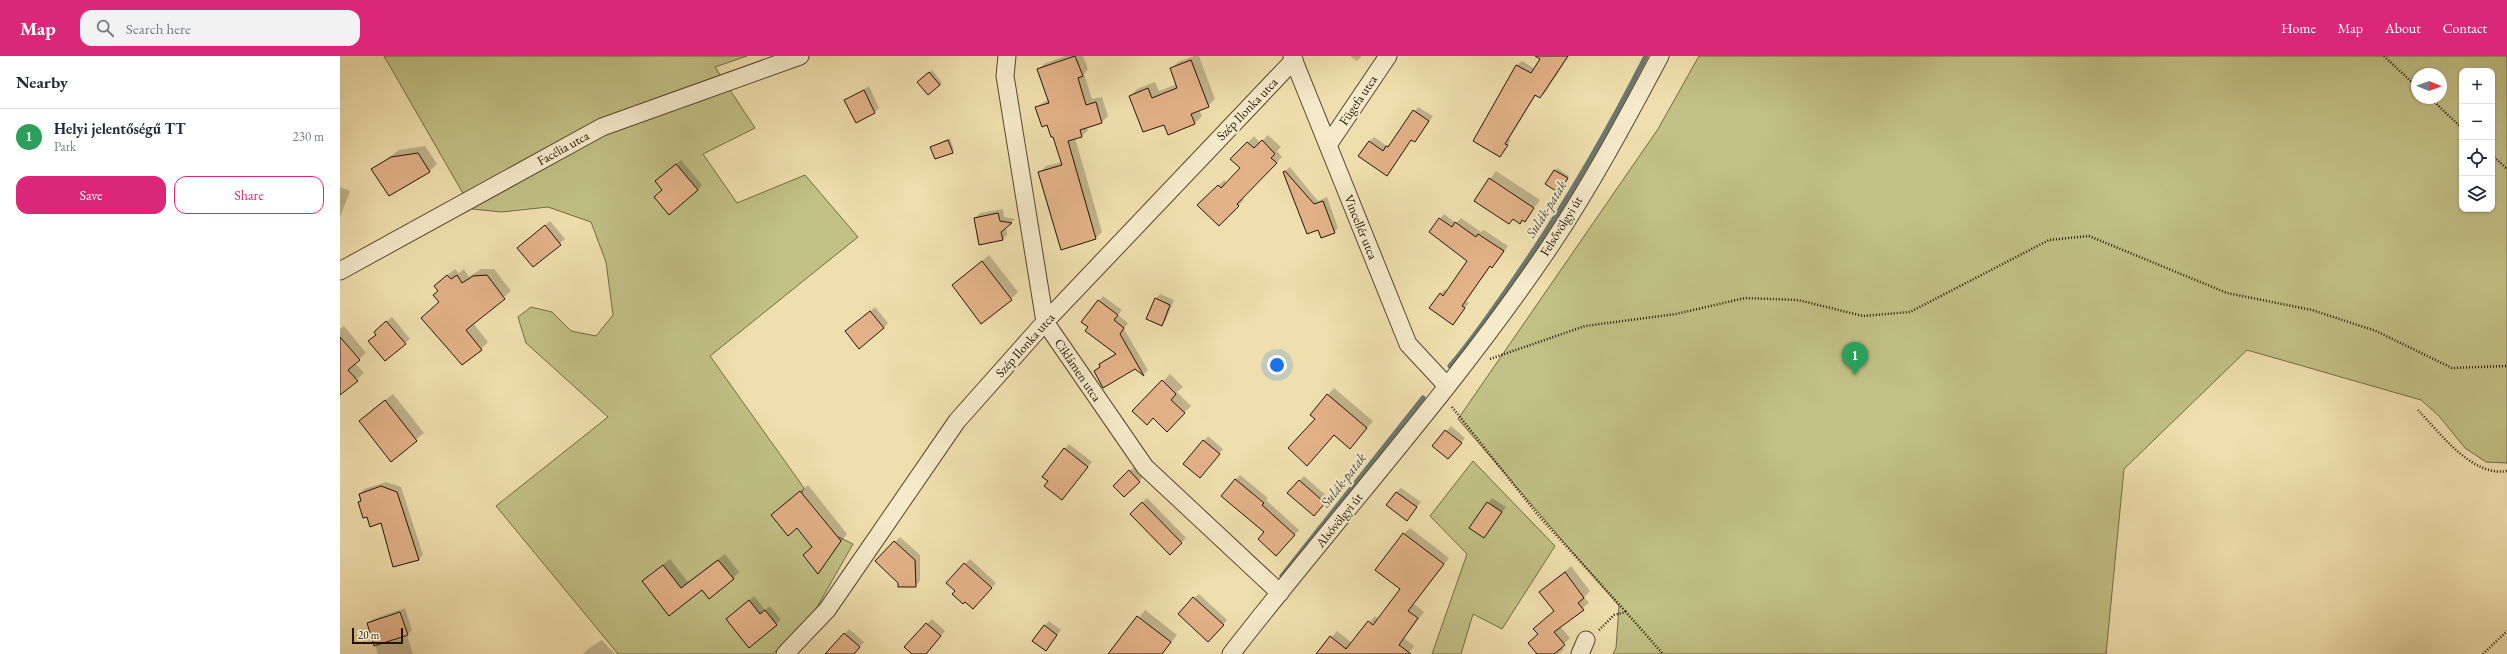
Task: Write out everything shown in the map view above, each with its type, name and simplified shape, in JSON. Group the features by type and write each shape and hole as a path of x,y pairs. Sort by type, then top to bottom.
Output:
{"street":[{"name":"Facélia utca","path":"340,271 602,127 800,56"},
{"name":"Ciklámen utca","path":"1007,56 1005,76 1045,322 1145,467 1280,593"},
{"name":"Fügefa utca","path":"1328,145 1388,56"},
{"name":"Felsővölgyi út","path":"1443,391 1461,370 1551,245 1616,138 1660,56"},
{"name":"Szép Ilonka utca","path":"785,654 827,610 957,421 1045,322 1293,58"},
{"name":"Vincellér utca","path":"1293,58 1408,344 1443,391"},
{"name":"Alsóvölgyi út","path":"1231,654 1443,391"}],"path":[{"path":"2384,56 2411,81"},
{"path":"2436,104 2459,125"},
{"path":"2495,158 2507,169"},
{"path":"1461,370 1584,326 1676,314 1745,298 1798,300 1863,316 1910,312 2049,240 2089,236 2227,293 2312,310 2376,331 2452,368 2507,366"},
{"path":"1443,391 1449,403 1538,516 1664,654"},
{"path":"2418,410 2468,462 2499,472 2507,471"},
{"path":"1583,647 1614,615 1626,612"},
{"path":"2483,654 2507,631"}],"shaded area":[{"path":"384,56 747,56 715,67 755,128 703,154 737,203 805,175 858,237 710,356 804,488 791,514 853,544 812,616 773,654 618,654 496,506 608,417 526,343 518,317 531,307 552,312 571,331 596,336 613,315 606,262 591,222 548,207 502,212 472,209"},
{"path":"1699,56 2507,56 2507,463 2486,462 2465,448 2439,416 2421,400 2247,350 2124,469 2106,654 1613,654 1616,648 1619,606 1458,419 1658,129"},
{"path":"1473,461 1555,546 1502,629 1473,614 1461,654 1432,654 1467,554 1430,516"}],"building":[{"path":"1075,56 1083,76 1078,78 1086,105 1096,102 1102,123 1080,130 1082,137 1068,141 1096,239 1061,250 1038,172 1062,165 1053,137 1051,137 1047,125 1042,127 1035,107 1049,103 1037,69"},
{"path":"1535,56 1568,56 1540,98 1535,95 1505,144 1508,145 1500,157 1473,141 1516,65 1531,73 1540,59"},
{"path":"1191,60 1209,107 1191,114 1195,124 1168,135 1164,125 1143,132 1129,96 1148,88 1152,98 1177,88 1170,68"},
{"path":"929,72 940,85 928,95 917,82"},
{"path":"864,90 875,113 856,123 844,100"},
{"path":"1413,110 1429,121 1415,142 1411,140 1387,176 1358,156 1369,141 1383,151 1386,146 1388,147"},
{"path":"948,140 953,153 935,159 930,147"},
{"path":"1262,140 1275,154 1271,158 1277,163 1237,204 1239,206 1219,226 1197,205 1218,185 1221,188 1240,168 1230,159 1247,142 1254,148"},
{"path":"418,153 430,172 389,196 371,169 391,157"},
{"path":"676,164 698,190 669,215 654,197 662,190 655,181"},
{"path":"1554,170 1568,178 1559,193 1545,184"},
{"path":"1285,171 1314,204 1323,201 1335,233 1321,238 1318,230 1307,234 1283,172"},
{"path":"1489,178 1534,208 1525,222 1522,220 1520,224 1513,219 1509,224 1474,201"},
{"path":"998,213 1000,221 1012,223 1001,232 1003,240 979,245 974,218"},
{"path":"1439,218 1452,227 1455,222 1476,237 1478,234 1504,251 1492,268 1490,266 1462,306 1465,308 1453,325 1429,308 1440,293 1443,296 1467,261 1429,232"},
{"path":"545,225 561,245 533,267 517,248"},
{"path":"982,261 1012,300 981,324 952,285"},
{"path":"447,275 451,279 457,275 462,283 473,276 487,275 505,299 466,330 482,350 462,365 421,318 439,302 433,295 438,291 434,286"},
{"path":"1155,298 1170,305 1162,326 1146,319"},
{"path":"1098,300 1118,315 1114,320 1124,328 1120,334 1144,376 1135,369 1103,388 1094,371 1100,367 1099,364 1116,354 1085,331 1088,327 1081,322"},
{"path":"870,311 884,328 859,349 845,331"},
{"path":"386,321 406,344 385,361 368,341 376,335 374,332"},
{"path":"340,337 360,360 348,370 358,381 340,395"},
{"path":"1162,380 1176,394 1171,400 1185,413 1167,432 1153,418 1147,425 1132,411"},
{"path":"1327,394 1367,428 1350,449 1334,435 1307,466 1288,448 1315,419 1310,415"},
{"path":"385,400 417,441 391,462 359,421"},
{"path":"1445,430 1462,443 1448,459 1432,446"},
{"path":"1203,440 1220,454 1200,478 1183,464"},
{"path":"1064,448 1088,467 1062,500 1044,486 1048,481 1042,477"},
{"path":"1129,470 1140,482 1124,497 1113,486"},
{"path":"1235,479 1264,503 1262,505 1295,535 1276,556 1258,539 1264,532 1221,496"},
{"path":"1299,480 1325,503 1314,516 1287,493"},
{"path":"381,486 397,492 419,560 393,567 381,523 370,527 367,517 363,518 358,502 361,501 359,494"},
{"path":"800,491 841,541 818,574 803,555 812,547 797,528 788,536 771,515"},
{"path":"1396,492 1417,507 1407,521 1386,505"},
{"path":"1142,502 1182,543 1170,555 1130,514"},
{"path":"1487,502 1502,512 1484,538 1469,528"},
{"path":"1403,533 1444,564 1408,611 1418,618 1399,645 1411,654 1316,654 1330,636 1346,649 1368,621 1373,625 1400,589 1375,570"},
{"path":"894,541 915,560 916,587 898,587 898,583 875,561"},
{"path":"718,560 734,579 709,599 702,590 669,616 642,581 663,565 681,588"},
{"path":"964,563 992,588 973,609 965,602 963,604 952,594 955,591 946,583"},
{"path":"1565,572 1584,598 1578,603 1584,610 1554,632 1565,645 1554,654 1537,654 1528,643 1538,634 1533,629 1554,611 1539,592"},
{"path":"1193,597 1224,625 1208,642 1178,614"},
{"path":"749,600 760,614 765,610 777,625 749,648 726,619"},
{"path":"400,612 408,635 374,646 367,623"},
{"path":"1137,616 1171,642 1162,654 1108,654"},
{"path":"926,623 941,636 926,654 912,654 904,647"},
{"path":"1044,625 1057,635 1046,651 1032,641"},
{"path":"844,633 860,647 854,654 825,654"}],"waterway":[{"name":"Sulák-patak","path":"1450,366 1492,312 1551,224 1616,113 1646,56"},
{"name":"Sulák-patak","path":"1282,576 1423,398"}],"place":[{"name":"Helyi jelentőségű TT","path":"1855,375"}]}
